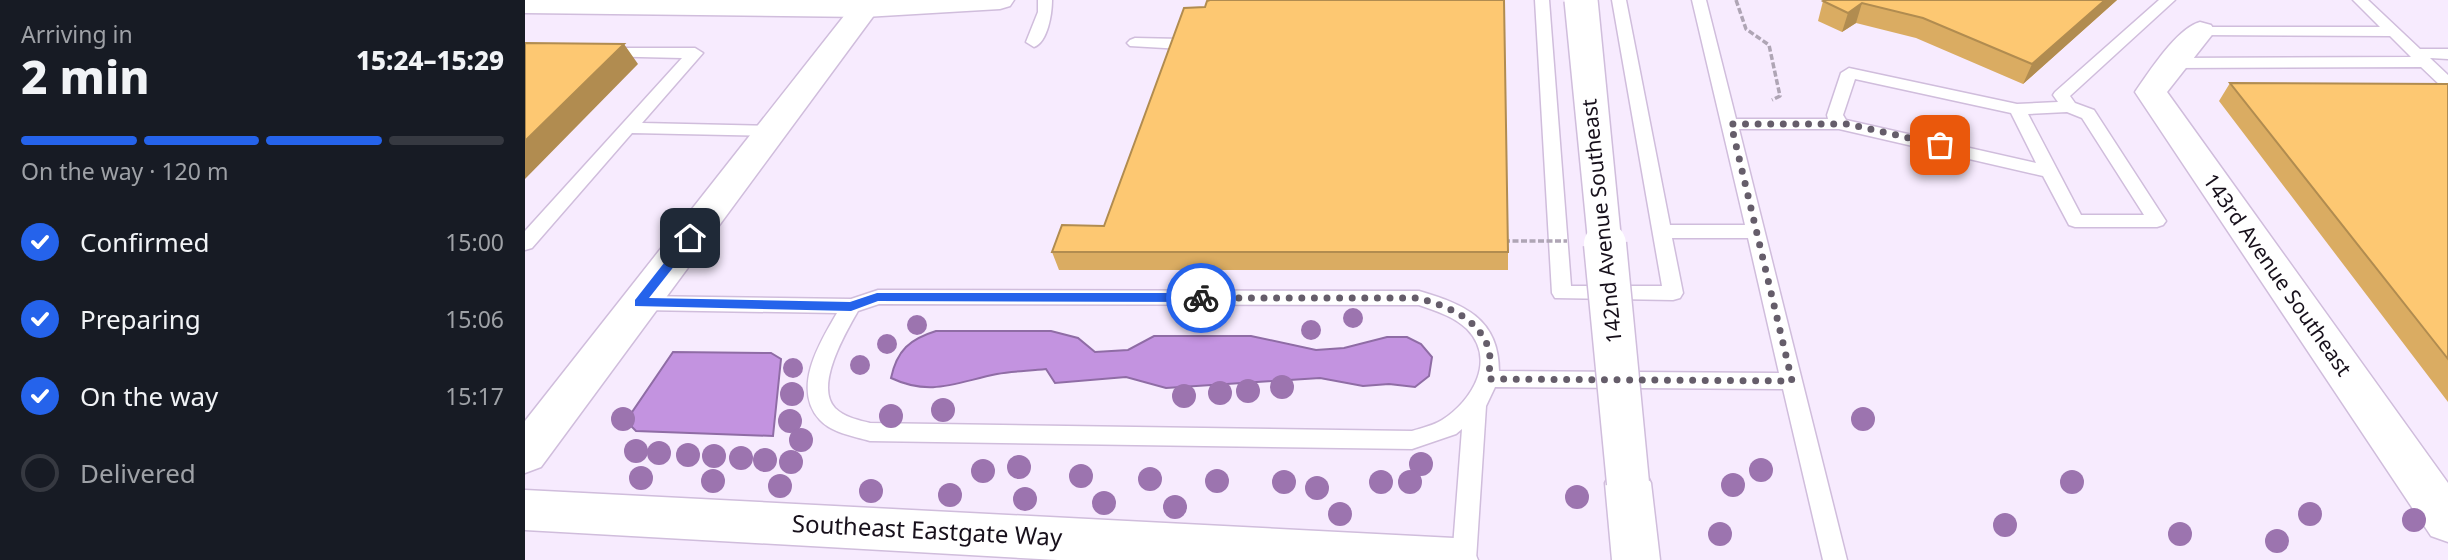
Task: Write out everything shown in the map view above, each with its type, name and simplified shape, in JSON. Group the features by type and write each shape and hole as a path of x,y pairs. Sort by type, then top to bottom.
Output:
{"street":[{"path":"525,4 868,4 1000,0"},
{"name":"142nd Avenue Southeast","path":"1581,0 1636,560"},
{"path":"525,454 868,4"},
{"name":"143rd Avenue Southeast","path":"2200,32 2151,92 2448,522"},
{"name":"Southeast Eastgate Way","path":"525,510 1454,560"}],"lane":[{"path":"1034,43 1045,12 1045,0"},
{"path":"1542,0 1562,293 1673,293 1619,0"},
{"path":"1699,0 1835,560"},
{"path":"2069,107 2061,95 2168,0"},
{"path":"2360,0 2448,84"},
{"path":"2200,32 2394,33"},
{"path":"1135,43 1182,44"},
{"path":"525,243 695,53 590,53"},
{"path":"2172,63 2448,54"},
{"path":"1839,124 1835,114 1849,73 2017,108 2069,107 2088,114 2157,221 2075,220 2017,108"},
{"path":"1731,124 1839,124 2048,171"},
{"path":"629,128 773,131"},
{"path":"1662,231 1756,232"},
{"path":"639,303 851,306 877,297 1419,298 1451,308 1475,325 1489,351 1489,379 1475,407 1464,560"},
{"path":"851,306 829,343 816,382 817,397 823,410 834,421 860,431 1412,440 1448,428 1475,407"},
{"path":"1489,379 1792,381"}],"path":[{"path":"1736,0 1746,29 1769,45 1780,96 1768,103"},
{"path":"1504,254 1504,241 1578,241"}],"shaded area":[{"path":"936,331 1051,331 1078,338 1095,352 1128,350 1154,336 1251,336 1316,350 1344,348 1387,337 1407,337 1421,344 1432,357 1429,376 1415,387 1389,384 1363,386 1320,378 1166,388 1126,377 1055,383 1046,369 1003,373 932,387 905,384 891,378 897,360 906,347"},
{"path":"673,352 771,353 781,359 773,436 636,431 626,421"}],"building":[{"path":"1210,0 1504,0 1508,252 1052,252 1062,225 1104,226 1184,8 1205,7"},
{"path":"2105,0 2032,64 1923,18 1862,3 1848,13 1823,1"},
{"path":"525,43 624,44 525,141"},
{"path":"2230,83 2448,84 2448,359"}],"way so far":[{"path":"1201,298 1419,298 1451,308 1475,325 1489,351 1489,379 1792,381 1731,124 1848,124 1940,145"}],"route":[{"path":"690,238 639,303 851,306 877,297 1201,298"}]}
